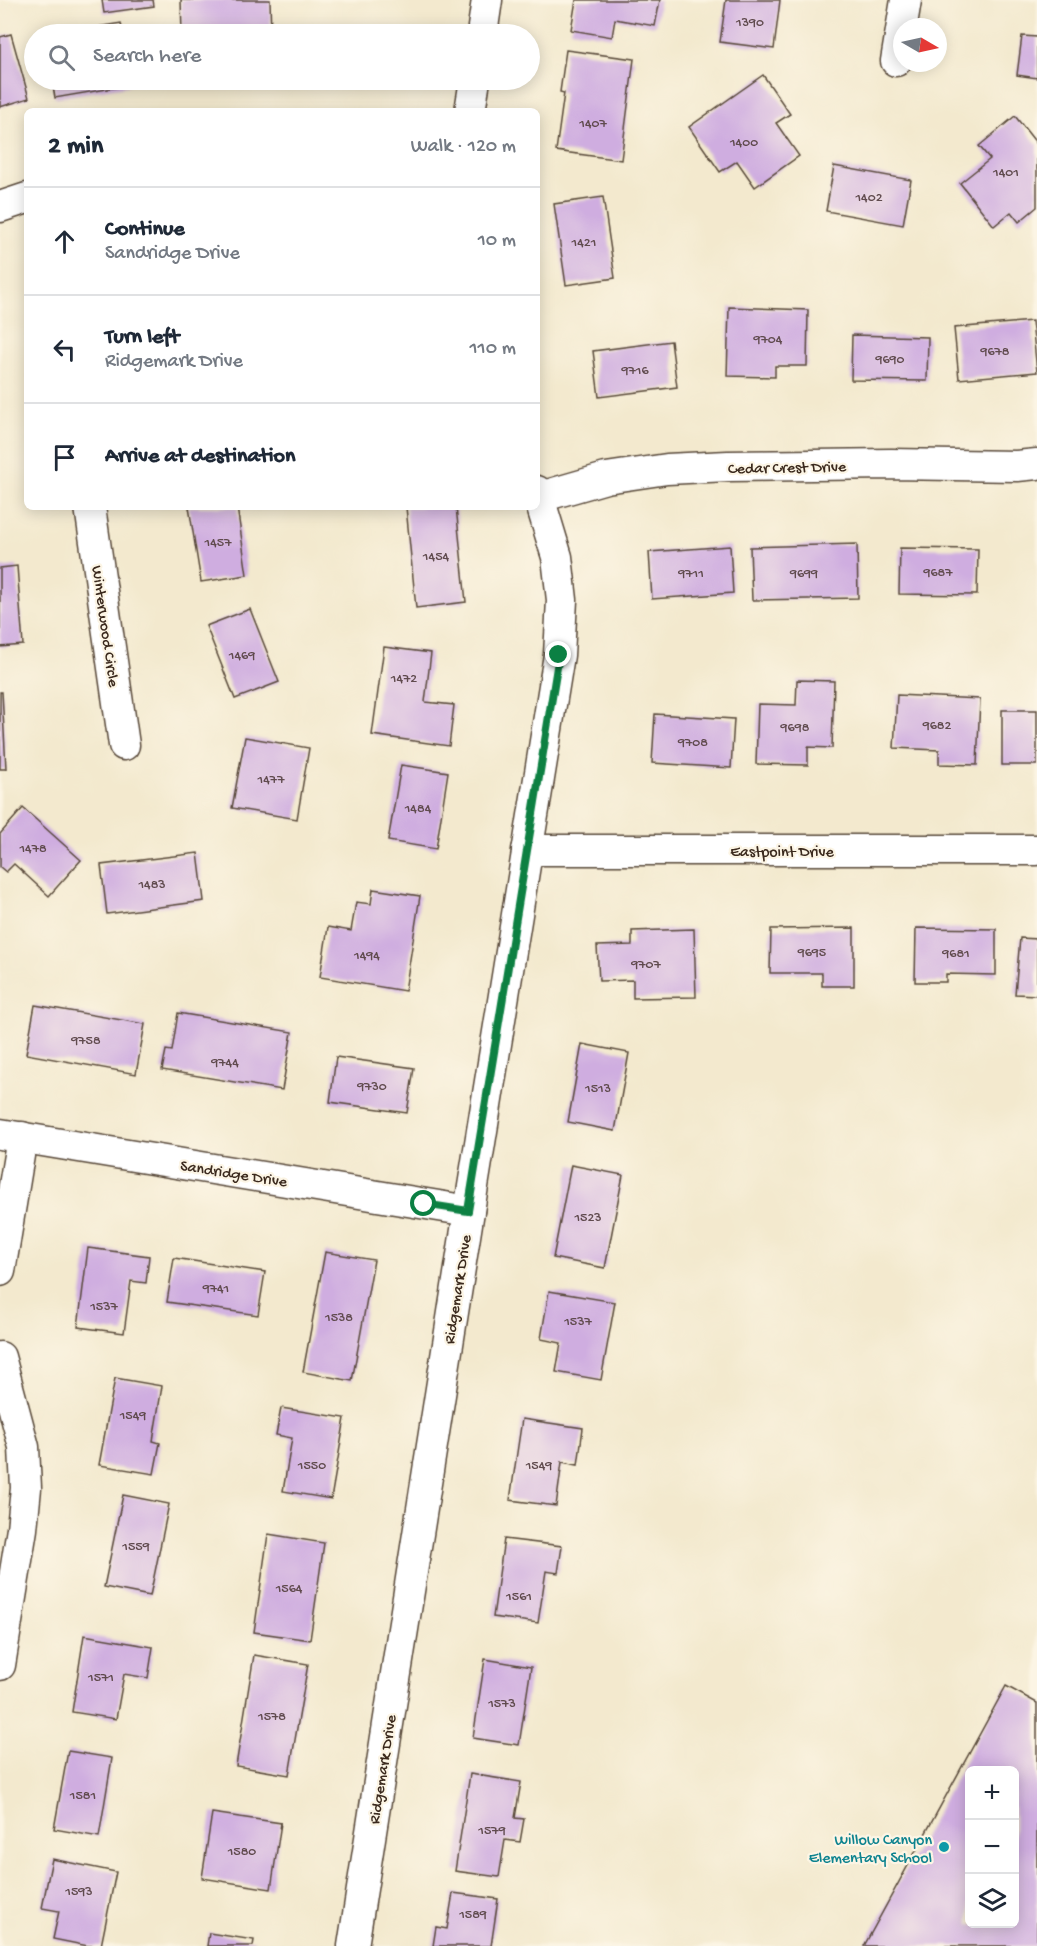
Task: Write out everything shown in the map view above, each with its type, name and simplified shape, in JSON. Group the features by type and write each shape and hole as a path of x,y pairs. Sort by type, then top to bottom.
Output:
{"street":[{"path":"483,24 487,0"},
{"path":"903,18 906,0"},
{"path":"470,108 473,90"},
{"path":"0,207 24,199"},
{"name":"Cedar Crest Drive","path":"540,494 606,478 667,469 728,466 1017,466 1037,464"},
{"name":"Ridgemark Drive","path":"353,1946 468,1211 559,655 562,600 557,557 540,501"},
{"name":"Winterwood Circle","path":"90,510 124,745"},
{"name":"Eastpoint Drive","path":"527,850 1037,850"},
{"path":"0,1272 11,1135"},
{"name":"Sandridge Drive","path":"11,1135 468,1211"},
{"path":"0,1357 24,1447 26,1488 22,1529 0,1665"}],"building":[{"path":"102,0 153,0 154,6 104,13"},
{"path":"181,0 270,0 271,24 182,24"},
{"path":"576,0 660,0 655,26 615,19 612,37 571,30"},
{"path":"726,0 780,0 774,49 720,42"},
{"path":"11,34 24,80 24,90 27,90 29,98 0,107 0,37"},
{"path":"1022,36 1037,37 1037,78 1017,75"},
{"path":"566,50 634,59 621,160 556,151 564,93 560,92"},
{"path":"763,75 790,114 776,123 799,156 755,187 737,161 720,172 689,127"},
{"path":"54,90 102,90 55,98"},
{"path":"1015,116 1037,144 1037,207 1019,222 1011,212 994,226 960,183 990,159 979,146"},
{"path":"834,166 911,180 903,225 826,211"},
{"path":"603,197 615,278 566,285 554,204"},
{"path":"729,307 808,310 807,366 775,366 775,377 727,376"},
{"path":"1032,321 1037,372 959,379 954,328"},
{"path":"852,335 928,337 927,381 851,380"},
{"path":"671,341 677,387 599,397 593,351"},
{"path":"189,510 237,510 247,575 201,582"},
{"path":"406,510 456,510 466,602 416,608"},
{"path":"857,544 858,598 752,600 750,547"},
{"path":"730,546 733,593 652,599 649,552"},
{"path":"900,548 978,549 977,595 899,594"},
{"path":"17,566 23,645 0,647 0,568"},
{"path":"250,609 279,682 235,699 206,626"},
{"path":"384,647 431,653 425,702 454,705 449,746 372,735"},
{"path":"797,680 834,681 832,748 808,747 808,765 756,764 758,704 796,705"},
{"path":"0,692 2,692 6,769 0,769"},
{"path":"897,695 980,699 977,765 939,764 939,750 894,748"},
{"path":"1002,710 1037,710 1037,765 1002,765"},
{"path":"655,714 734,719 731,768 652,763"},
{"path":"245,737 309,748 297,819 232,808"},
{"path":"401,765 448,772 436,849 388,841"},
{"path":"23,808 81,860 49,896 14,864 6,872 0,867 0,834"},
{"path":"198,853 204,901 107,914 101,865"},
{"path":"373,889 420,896 405,991 320,977 328,927 351,931 356,902 371,904"},
{"path":"854,928 854,986 822,986 822,973 770,973 771,929"},
{"path":"916,928 996,929 996,975 946,974 946,982 915,982"},
{"path":"694,929 696,997 633,998 633,980 599,981 597,946 632,945 632,931"},
{"path":"1020,938 1037,939 1037,995 1015,994"},
{"path":"35,1005 145,1024 136,1074 26,1054"},
{"path":"178,1013 292,1032 282,1090 162,1070 166,1050 172,1051"},
{"path":"582,1044 629,1053 615,1131 568,1122"},
{"path":"336,1057 414,1068 407,1113 330,1102"},
{"path":"571,1165 623,1175 605,1268 553,1258"},
{"path":"88,1248 149,1256 146,1283 131,1281 124,1333 78,1327"},
{"path":"325,1252 374,1260 352,1381 303,1372"},
{"path":"174,1258 265,1272 258,1315 167,1302"},
{"path":"549,1291 615,1302 601,1380 556,1372 561,1343 541,1339"},
{"path":"115,1378 162,1386 153,1441 160,1443 154,1474 99,1465"},
{"path":"281,1408 345,1418 331,1499 283,1491 292,1438 276,1435"},
{"path":"522,1419 583,1428 578,1465 562,1462 556,1506 510,1500"},
{"path":"123,1495 169,1504 150,1596 104,1587"},
{"path":"268,1534 324,1543 310,1640 254,1632"},
{"path":"504,1539 562,1546 558,1573 546,1571 538,1623 493,1617"},
{"path":"84,1635 153,1647 148,1678 124,1674 116,1719 72,1712"},
{"path":"254,1655 308,1664 289,1775 236,1766"},
{"path":"485,1659 531,1667 519,1745 473,1738"},
{"name":"Willow Canyon Elementary School","path":"1006,1686 1037,1703 1037,1946 864,1946"},
{"path":"68,1751 112,1758 99,1837 54,1829"},
{"path":"470,1774 521,1782 515,1818 524,1819 520,1842 505,1840 499,1877 455,1871"},
{"path":"212,1813 281,1823 271,1889 202,1878"},
{"path":"52,1859 116,1872 101,1946 88,1946 53,1939 59,1911 42,1908"},
{"path":"453,1893 498,1899 491,1946 433,1946 436,1927 447,1929"},
{"path":"209,1933 254,1940 253,1946 207,1946"}],"place":[{"name":"Willow Canyon Elementary School","path":"944,1847"}],"route":[{"path":"424,1204 468,1211 559,655"}]}
